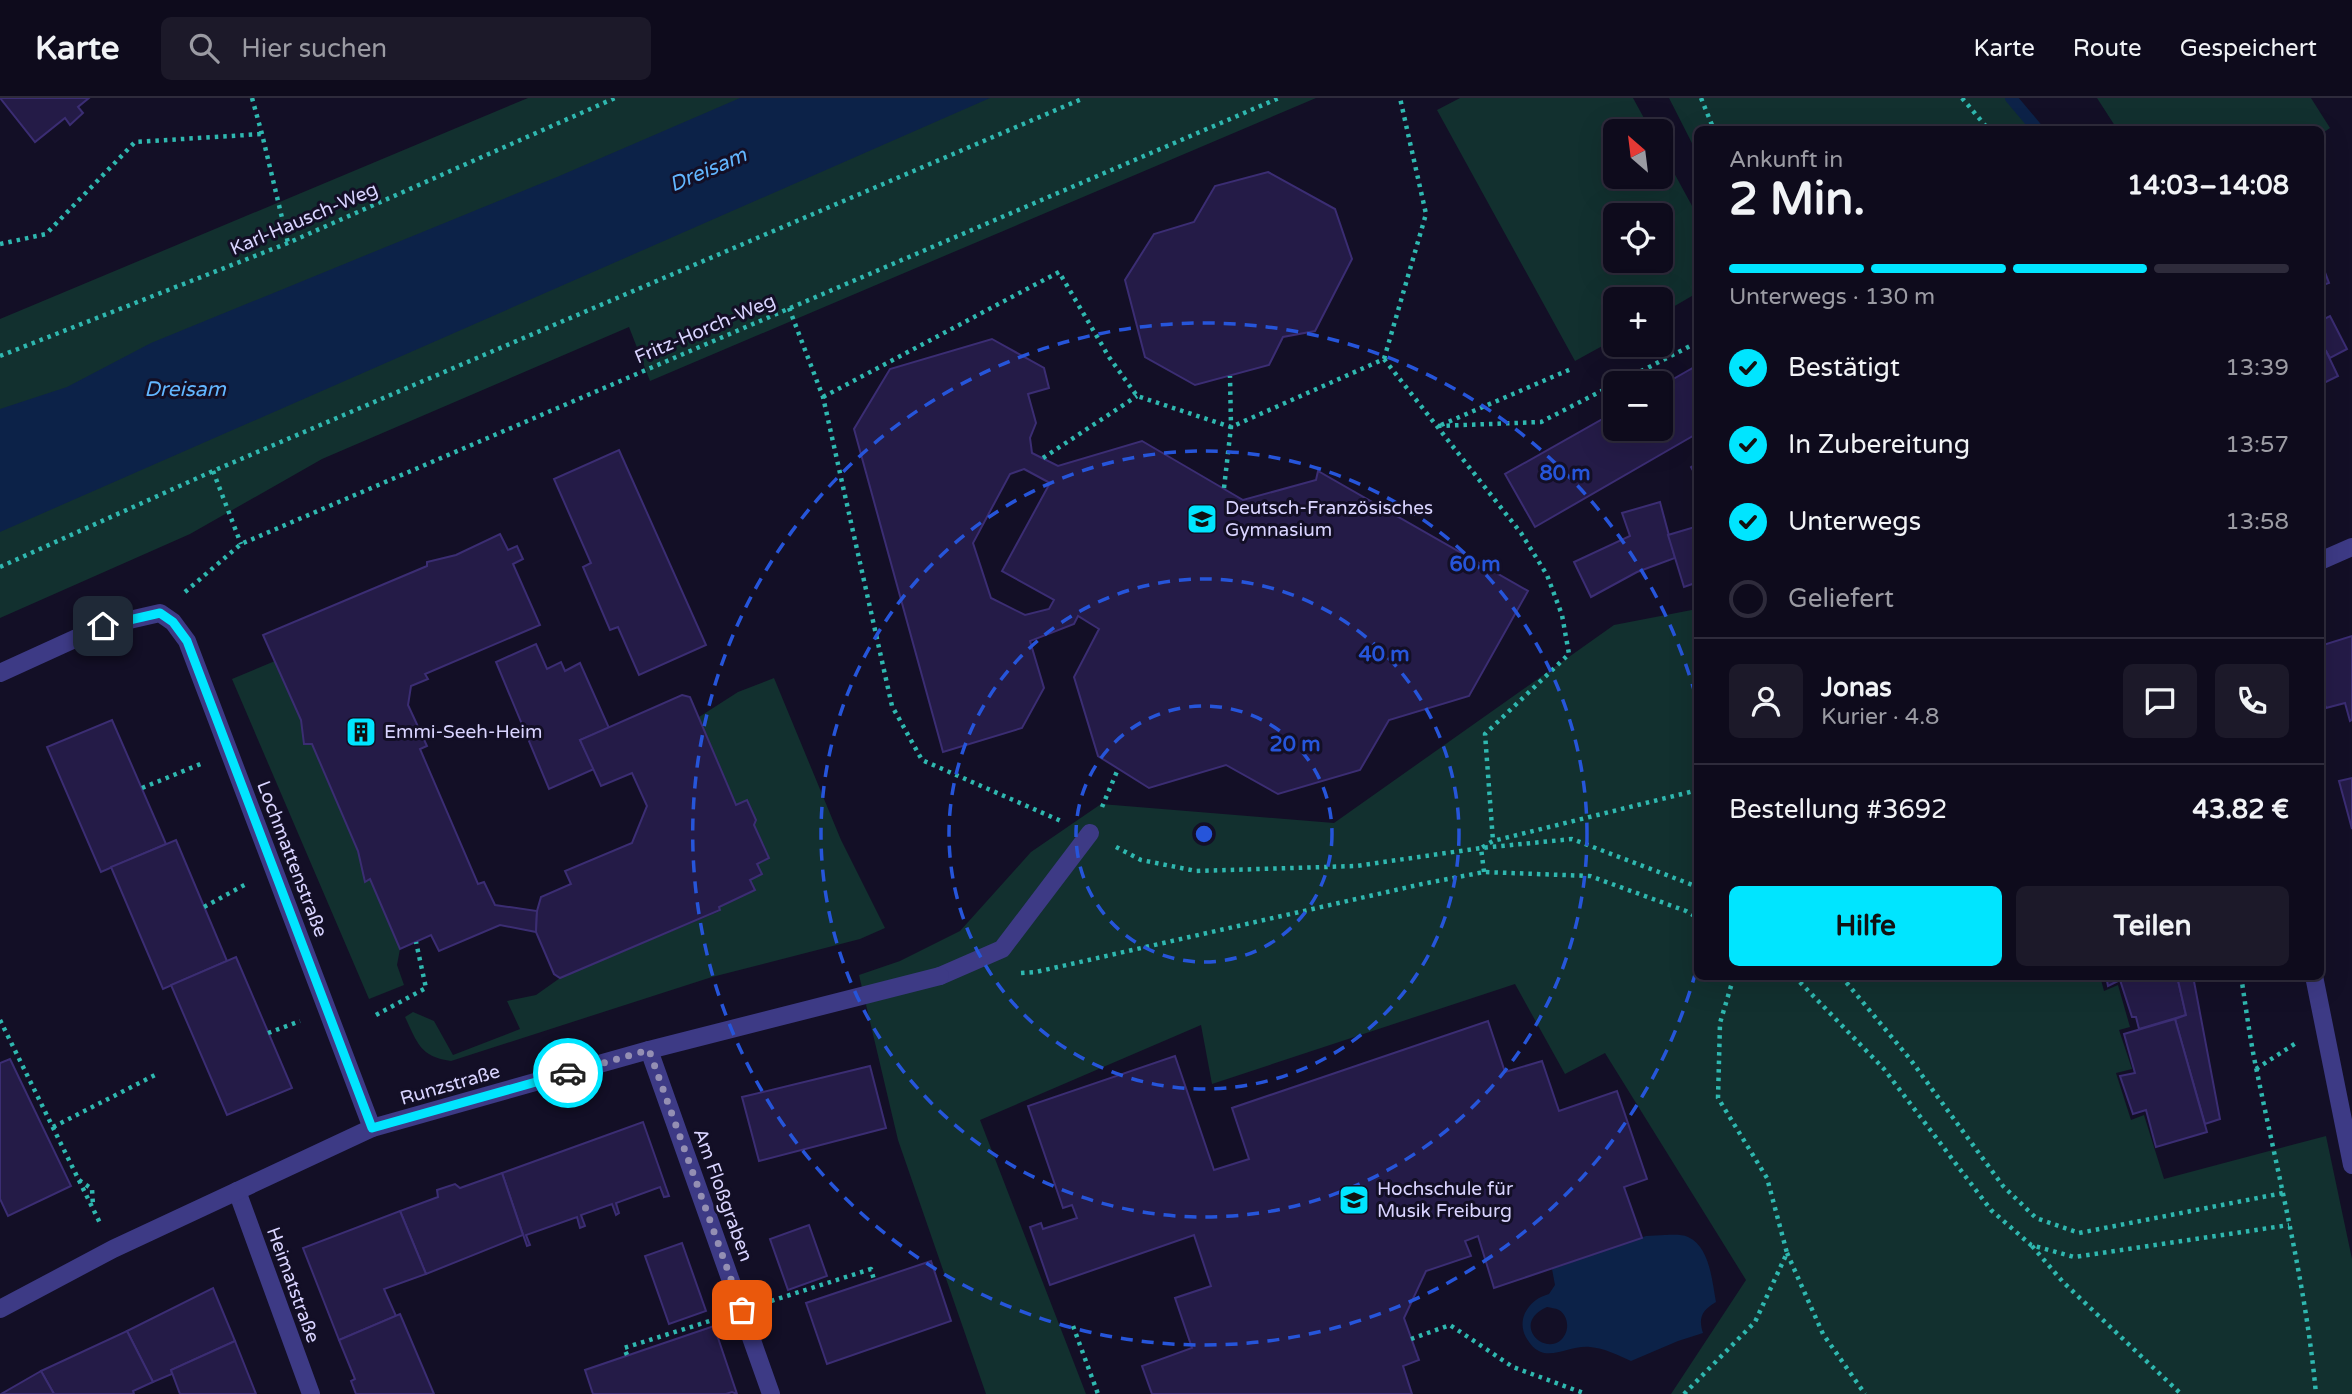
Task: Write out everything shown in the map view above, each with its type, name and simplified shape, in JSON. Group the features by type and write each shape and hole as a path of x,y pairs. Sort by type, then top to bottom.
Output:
{"street":[{"path":"2324,559 2352,547"},
{"path":"0,673 103,626 160,613"},
{"name":"Lochmattenstraße","path":"160,613 173,622 187,641 372,1128"},
{"name":"Runzstraße","path":"0,1309 113,1250 372,1128 649,1050 940,976 1002,949 1090,833"},
{"path":"2315,980 2351,1158"},
{"name":"Am Floßgraben","path":"649,1050 771,1394"},
{"name":"Heimatstraße","path":"237,1191 311,1394"}],"path":[{"path":"252,98 288,243"},
{"name":"Karl-Hausch-Weg","path":"0,356 288,243 615,98"},
{"path":"0,567 213,471 1084,98"},
{"name":"Fritz-Horch-Weg","path":"160,613 241,544 1279,98"},
{"path":"823,397 1059,272 1136,396 1231,427 1384,359 1426,214 1401,98"},
{"path":"1701,98 1712,126"},
{"path":"1962,98 1986,126"},
{"path":"0,244 46,233 135,142 262,134"},
{"path":"789,308 823,397 892,705 922,760 1090,833 1141,860 1196,871 1356,866 1481,848 1572,839 1694,885"},
{"path":"1641,371 1694,344"},
{"path":"1384,359 1521,533 1547,575 1562,615 1569,654 1485,734 1493,841"},
{"path":"1437,426 1571,369"},
{"path":"1224,488 1231,427 1230,376"},
{"path":"1437,426 1541,422 1603,391"},
{"path":"1043,458 1136,396"},
{"path":"213,471 241,544"},
{"path":"142,788 229,752"},
{"path":"1090,833 1118,769"},
{"path":"1481,848 1493,841 1694,791"},
{"path":"1481,848 1484,872"},
{"path":"204,907 273,868"},
{"path":"1009,973 1036,972 1484,872 1590,876 1694,916"},
{"path":"376,1015 426,988 416,942"},
{"path":"1733,980 1720,1023 1718,1098 1767,1178 1787,1253 1822,1334 1865,1394"},
{"path":"1798,980 1884,1069 1991,1210 2031,1245 2063,1282 2181,1394"},
{"path":"1844,980 1910,1059 2003,1186 2036,1218 2079,1233 2283,1193"},
{"path":"2242,980 2256,1069 2289,1225 2313,1361 2316,1394"},
{"path":"0,1020 45,1110 52,1127 78,1179 93,1209 92,1189 78,1179"},
{"path":"52,1127 159,1073"},
{"path":"36,1115 45,1110"},
{"path":"2031,1245 2074,1257 2289,1225"},
{"path":"1684,1394 1755,1322 1787,1253"},
{"path":"1411,1339 1450,1325 1513,1367 1586,1394"},
{"path":"1073,1326 1098,1394"}],"green space":[{"path":"528,98 1316,98 650,381 629,327 322,459 190,534 0,618 0,319"},
{"path":"1460,98 1633,98 1644,119 1603,119 1603,189 1673,189 1673,171 1694,210 1694,295 1673,307 1673,287 1603,287 1603,346 1575,361 1437,110"},
{"path":"1669,98 2011,98 2033,126 1694,126 1694,147"},
{"path":"2097,98 2311,98 2330,128 2324,132 2324,126 2115,126"},
{"path":"1694,610 1694,980 2101,980 2104,991 2118,985 2130,1027 2119,1030 2132,1069 2116,1073 2131,1120 2144,1115 2164,1179 2326,1136 2352,1259 2352,1394 1671,1394 1746,1280 1605,1053 1565,1074 1515,984 1212,1084 1201,1025 980,1120 1086,1394 986,1394 898,1140 859,975 900,961 960,931 1031,852 1101,804 1334,823 1614,625"},
{"path":"275,661 301,720 304,744 312,744 358,851 365,882 370,879 400,949 397,965 404,985 369,999 232,679"},
{"path":"774,678 841,840 885,928 860,939 712,977 451,1061 426,1052 405,1017 413,1012 434,1021 453,1055 520,1029 507,1001 536,995 560,978 720,911 719,907 754,890 750,880 762,874 757,864 769,857 754,825 756,820 747,801 736,805 699,717 738,692"}],"water":[{"name":"Dreisam","path":"740,98 990,98 0,532 0,409 67,387 151,343 557,177"},
{"path":"1646,1236 1686,1236 1701,1248 1709,1265 1716,1302 1702,1315 1703,1333 1631,1361 1595,1348 1581,1347 1548,1353 1540,1352 1534,1347 1524,1333 1523,1320 1532,1303 1549,1294 1555,1285 1552,1269","holes":["1547,1307 1558,1309 1565,1316 1567,1324 1564,1337 1554,1344 1539,1341 1531,1329 1531,1321"]}],"building":[{"path":"0,98 89,98 78,107 83,113 70,125 65,118 35,142"},
{"path":"1268,172 1335,209 1352,259 1315,331 1283,337 1269,365 1195,385 1145,357 1125,280 1154,234 1194,222 1215,186"},
{"path":"2324,270 2329,283 2324,285"},
{"path":"2330,316 2347,349 2330,358 2324,352 2324,319"},
{"path":"992,339 1044,368 1049,388 1028,394 1036,423 1030,438 1032,453 1058,466 1142,441 1243,500 1316,480 1318,471 1528,591 1469,696 1389,720 1360,770 1278,794 1226,765 1149,788 1098,756 1074,677 1099,629 1078,616 1074,624 1030,641 1044,688 1022,728 943,752 854,429 890,369","holes":["1024,469 1050,483 1002,571 1054,600 1049,609 1025,615 991,598 973,543 1010,474"]},
{"path":"2324,352 2338,376 2324,383"},
{"path":"1694,367 1694,435 1535,527 1505,474 1603,419 1603,441 1673,441 1673,379"},
{"path":"619,450 706,645 639,675 618,627 610,630 583,567 591,563 554,479"},
{"path":"1660,502 1675,558 1637,572 1591,597 1574,562 1630,536 1622,513"},
{"path":"1694,527 1694,583 1684,587 1668,535"},
{"name":"Emmi-Seeh-Heim","path":"500,534 508,550 517,546 523,559 513,564 540,625 425,674 428,679 411,686 408,705 427,746 420,749 478,884 484,882 495,905 537,911 536,932 500,925 439,951 431,935 400,949 370,879 365,882 358,851 312,744 304,744 301,720 263,635 427,566 427,562 456,555"},
{"path":"2352,636 2350,721 2345,703 2326,708 2324,645"},
{"path":"536,644 547,669 561,662 565,671 580,663 609,728 580,740 594,769 549,789 496,662"},
{"path":"682,695 690,697 736,805 747,800 756,820 754,825 769,858 757,864 762,874 750,880 755,890 719,907 720,910 560,978 554,974 536,932 541,897 571,884 565,871 632,843 647,806 632,773 601,786 580,740"},
{"path":"112,720 166,844 101,872 47,747"},
{"path":"2352,778 2352,829 2339,781"},
{"path":"176,840 227,961 163,989 111,867"},
{"path":"236,957 292,1088 227,1115 171,985"},
{"path":"2107,980 2120,980 2108,986"},
{"path":"2120,980 2178,980 2186,1015 2139,1029 2136,1017 2132,1017"},
{"path":"2178,980 2194,980 2220,1119 2205,1124 2175,1019 2186,1015"},
{"path":"2175,1019 2207,1132 2156,1147 2146,1110 2133,1114 2120,1076 2135,1073 2124,1034"},
{"name":"Hochschule für Musik Freiburg","path":"1488,1021 1505,1072 1542,1061 1559,1111 1617,1091 1647,1179 1624,1187 1642,1238 1494,1288 1478,1236 1465,1241 1471,1256 1426,1271 1404,1318 1419,1360 1403,1366 1412,1394 1152,1394 1142,1366 1192,1348 1175,1298 1211,1286 1194,1235 1050,1285 1030,1227 1041,1223 1043,1229 1077,1218 1072,1205 1063,1208 1028,1106 1175,1056 1214,1170 1249,1159 1232,1108"},
{"path":"10,1059 71,1186 8,1216 0,1199 0,1063"},
{"path":"870,1066 886,1128 759,1161 742,1097"},
{"path":"643,1122 669,1196 664,1197 660,1187 616,1203 619,1213 616,1215 612,1204 581,1215 585,1226 580,1228 577,1217 526,1235 530,1245 527,1246 502,1173"},
{"path":"502,1173 523,1235 426,1274 400,1211 438,1197 437,1190 455,1184 460,1188"},
{"path":"400,1211 426,1274 384,1289 396,1316 339,1340 303,1248"},
{"path":"809,1225 827,1276 788,1290 770,1239"},
{"path":"682,1243 706,1311 669,1324 645,1256"},
{"path":"931,1261 951,1321 827,1364 806,1303"},
{"path":"213,1288 235,1341 171,1370 172,1374 153,1382 127,1331"},
{"path":"400,1314 434,1394 356,1394 351,1381 355,1379 339,1340"},
{"path":"714,1326 737,1394 593,1394 585,1370"},
{"path":"127,1331 153,1382 133,1391 134,1394 54,1394 41,1371"},
{"path":"235,1341 256,1394 180,1394 171,1370"},
{"path":"41,1371 54,1394 1,1394"}],"waterway":[{"path":"2011,98 2035,126"}],"way so far":[{"path":"568,1073 649,1050 742,1310"}],"place":[{"name":"Deutsch-Französisches Gymnasium","path":"1202,519"},
{"name":"Emmi-Seeh-Heim","path":"361,732"},
{"name":"Hochschule für Musik Freiburg","path":"1354,1200"}],"route":[{"path":"103,626 160,613 173,622 187,641 372,1128 568,1073"}]}
